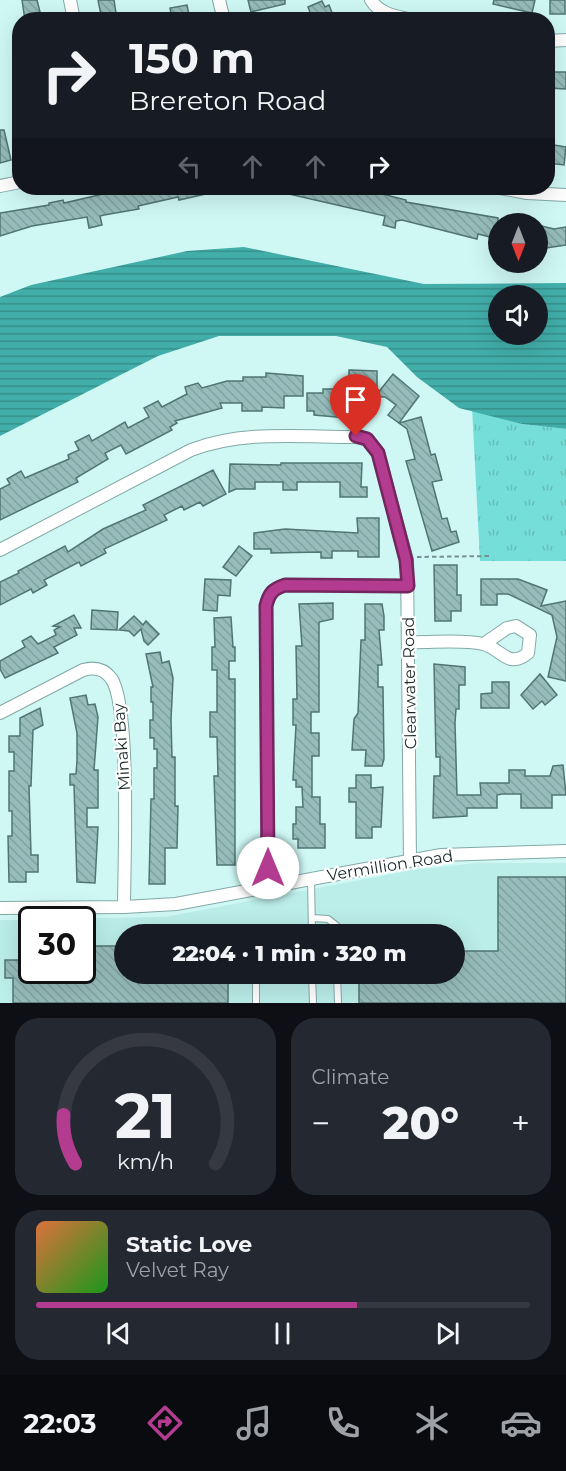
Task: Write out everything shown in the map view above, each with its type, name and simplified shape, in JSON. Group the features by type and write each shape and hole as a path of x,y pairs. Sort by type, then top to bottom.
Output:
{"street":[{"path":"371,0 384,12"},
{"name":"Clearwater Road","path":"0,550 191,450 218,440 247,437 356,436 367,439 378,453 406,560 410,860"},
{"path":"268,886 266,606 268,595 274,589 285,585 408,586"},
{"path":"408,642 484,644"},
{"name":"Minaki Bay","path":"0,713 83,670 93,667 103,670 112,679 120,706 123,737 124,907"},
{"name":"Vermillion Road","path":"0,908 124,907 176,904 410,860 471,853 566,851"}],"lane":[{"path":"311,878 312,924"},
{"path":"312,918 328,919 334,924"},
{"path":"255,984 256,1003"},
{"path":"312,984 313,1003"},
{"path":"337,984 338,1003"}],"path":[{"path":"414,558 491,556"}],"shaded area":[{"path":"244,247 424,284 566,283 566,429 522,424 459,408 417,377 387,347 336,336 219,336 158,356 0,436 0,297 31,285 187,251"},
{"path":"477,863 566,863 566,1003 0,1003 0,920 18,920 18,984 96,984 96,918 165,917 413,870"}],"green space":[{"path":"472,407 522,424 566,429 566,561 480,561"}],"building":[{"path":"22,0 37,0 40,12 24,12"},
{"path":"98,0 114,0 116,12 100,12"},
{"path":"248,0 285,0 285,4 251,12"},
{"path":"494,0 535,0 532,12 493,4"},
{"path":"550,0 565,0 565,14 550,12"},
{"path":"322,1 325,7 329,5 332,12 310,12 308,7"},
{"path":"187,5 188,12 171,12 170,8"},
{"path":"555,72 566,72 566,89 555,88"},
{"path":"0,130 4,130 11,160 0,163"},
{"path":"555,145 566,147 564,165 555,164"},
{"path":"99,195 202,195 179,200 178,197 138,206 139,209 100,216 102,225 89,228 87,217 32,226 0,236 0,213 49,205 49,203 63,200 64,203"},
{"path":"293,195 387,195 406,200 406,202 488,216 488,236 478,234 477,239 402,220 396,221 395,228 383,225 385,216"},
{"path":"566,227 566,245 548,248 548,228"},
{"path":"349,370 377,371 377,394 393,374 419,396 399,423 388,415 396,405 385,397 367,396 367,413 347,413 347,418 314,415 314,411 307,411 307,393 323,393 323,389 349,389"},
{"path":"266,373 303,376 303,396 284,396 284,408 262,407 262,411 242,411 242,403 220,403 222,408 175,421 177,423 170,427 172,430 126,454 121,445 105,453 108,459 76,478 78,482 0,520 0,489 10,484 7,479 21,471 25,478 69,459 68,455 79,450 75,442 89,435 92,441 125,422 128,428 149,417 144,408 158,401 162,407 187,394 185,387 198,383 202,388 227,381 243,381 243,377 266,377"},
{"path":"421,417 431,455 435,454 442,480 432,482 442,519 447,518 451,532 456,531 459,542 432,551 406,461 415,459 407,429 399,423"},
{"path":"281,463 362,463 361,487 367,487 367,497 340,497 340,482 297,482 297,490 283,490 283,482 255,482 255,489 236,489 229,492 230,464 281,465"},
{"path":"213,470 226,494 203,506 200,502 184,510 182,506 164,515 167,520 104,549 106,553 81,566 79,562 44,580 47,585 33,593 31,589 0,605 0,582 65,546 68,552 103,529 146,510 143,505"},
{"path":"357,518 379,518 379,557 358,557 358,551 332,551 332,558 321,558 321,552 271,553 271,549 254,549 254,533 285,529 358,533"},
{"path":"239,546 252,556 236,576 223,567"},
{"path":"434,565 457,565 457,595 461,595 461,611 451,611 451,621 435,621"},
{"path":"205,579 231,580 230,596 218,595 217,611 203,610"},
{"path":"481,579 518,579 547,590 541,606 566,601 566,681 548,677 557,637 552,615 508,594 497,594 497,605 481,605"},
{"path":"333,603 333,619 319,622 319,712 311,712 311,733 319,733 319,756 312,756 312,797 320,797 320,824 325,824 325,848 298,848 298,839 293,839 293,824 296,824 296,807 303,807 302,787 296,787 296,780 293,780 296,725 293,725 293,699 297,699 296,646 302,646 299,604"},
{"path":"365,604 382,604 384,616 384,630 379,630 382,665 378,665 378,687 383,687 384,759 382,766 365,766 366,750 352,750 354,719 358,713 361,640 365,640"},
{"path":"92,610 118,612 117,630 91,629"},
{"path":"74,615 81,628 74,628 77,635 54,647 58,653 5,678 0,669 0,661 25,647 22,641 31,636 38,644 56,635 54,630 60,627 53,626"},
{"path":"134,616 143,625 146,621 159,634 148,645 144,641 141,629 134,636 129,631 119,630"},
{"path":"231,617 233,647 235,647 235,661 229,661 229,679 235,679 235,865 217,865 214,776 218,776 217,737 210,737 210,712 217,712 217,670 212,670 212,647 215,647 214,618"},
{"path":"160,652 162,663 169,661 173,678 171,720 172,757 175,757 175,806 178,806 177,848 165,848 165,884 149,884 151,799 154,799 154,768 157,768 157,749 154,749 154,738 150,738 150,720 153,720 151,687 153,687 146,654"},
{"path":"434,664 465,667 465,685 459,685 459,709 456,709 455,723 457,795 481,795 480,783 509,783 509,770 525,770 525,776 550,776 553,766 563,765 566,795 552,795 552,808 521,808 521,794 502,794 497,795 497,808 467,808 467,816 433,818 434,776 440,776 440,757 436,757"},
{"path":"540,674 557,695 545,705 542,701 533,709 521,695"},
{"path":"492,682 509,682 509,708 481,708 481,694 492,693"},
{"path":"86,695 88,705 95,704 98,717 94,770 98,770 98,808 87,808 87,827 98,827 95,883 77,882 74,785 70,785 70,774 76,774 77,733 70,698"},
{"path":"40,708 43,725 33,730 31,786 29,786 31,855 38,855 38,872 26,872 26,882 9,882 8,836 12,836 12,811 9,811 9,771 14,771 14,752 9,752 9,736 20,736 20,718"},
{"path":"356,775 371,775 371,788 383,787 381,827 372,827 372,838 356,838 356,802 349,802 349,788 356,788"},
{"path":"498,877 566,877 566,1003 359,1003 359,984 465,984 465,951 498,951"},
{"path":"96,946 114,946 114,984 228,984 228,1003 13,1003 13,978 5,978 5,960 18,960 18,984 96,984"}],"route":[{"path":"268,868 266,606 268,595 274,589 285,585 408,586 406,560 378,453 367,439 356,436"}]}
